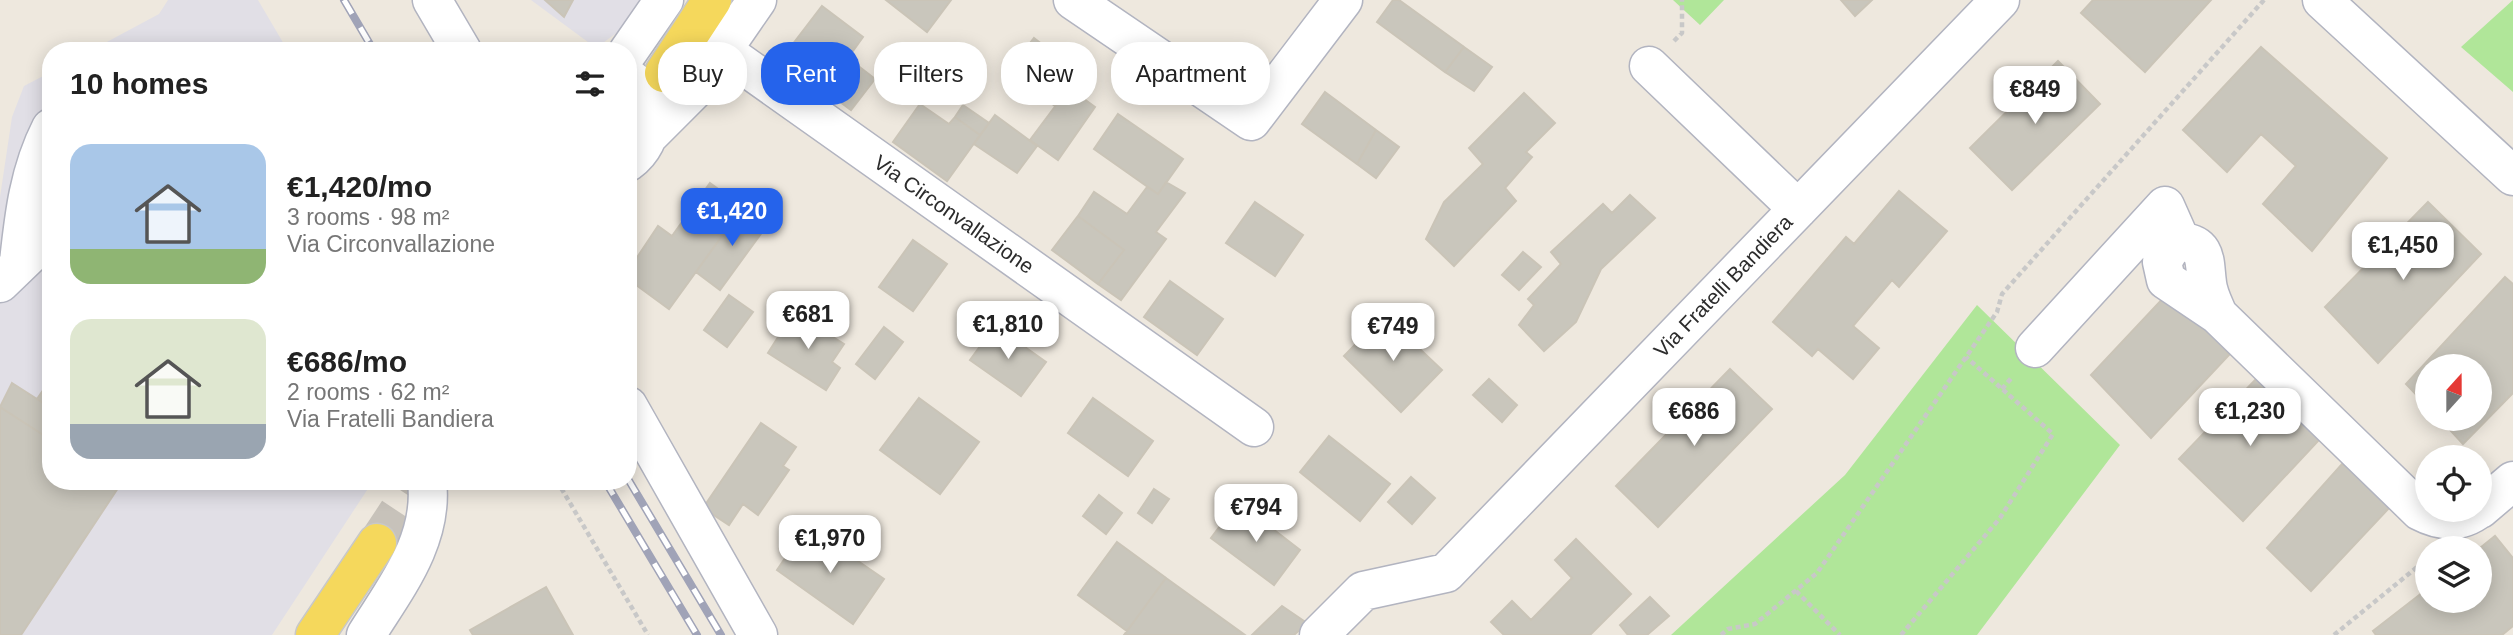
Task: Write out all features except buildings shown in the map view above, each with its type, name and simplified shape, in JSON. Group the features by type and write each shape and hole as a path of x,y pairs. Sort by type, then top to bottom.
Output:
{"main road":[{"path":"646,75 712,0"},
{"path":"315,635 377,543"}],"street":[{"path":"432,0 457,42"},
{"path":"635,42 664,0"},
{"path":"728,42 757,0"},
{"path":"1073,0 1251,121 1343,0"},
{"name":"Via Fratelli Bandiera","path":"1319,635 1363,591 1446,573 2000,0"},
{"path":"2322,0 2513,176"},
{"path":"1649,66 1798,209"},
{"name":"Via Circonvallazione","path":"747,68 1254,427"},
{"path":"638,149 650,115 646,75"},
{"path":"638,149 680,105"},
{"path":"10,272 35,160 42,146"},
{"path":"2035,348 2165,206 2181,242 2171,247 2162,262 2166,280 2218,315 2415,506"},
{"path":"10,272 42,242"},
{"path":"637,422 758,635"},
{"path":"2492,498 2513,481"},
{"path":"366,635 412,562 425,528 428,490"}],"path":[{"path":"1721,635 1728,629 1755,624 1816,573 1997,313 2002,294 2264,0"},
{"path":"1901,635 2000,518 2053,434 1966,357"},
{"path":"562,490 648,635"},
{"path":"2334,635 2415,569"},
{"path":"1796,590 1840,635"}],"shaded area":[{"path":"168,0 258,0 283,42 107,42 159,14"},
{"path":"531,0 642,0 626,26 604,42 588,42"},
{"path":"42,77 42,490 367,490 272,635 0,635 0,197 12,117 24,86"}],"green space":[{"path":"1673,0 1724,0 1700,25"},
{"path":"2513,0 2513,92 2461,47"},
{"path":"1977,305 2120,445 1977,635 1671,635 1845,475"}],"tunnel":[{"path":"377,543 412,490"}],"railway":[{"path":"344,0 369,42"},
{"path":"610,490 697,635"},
{"path":"635,490 721,635"}]}
